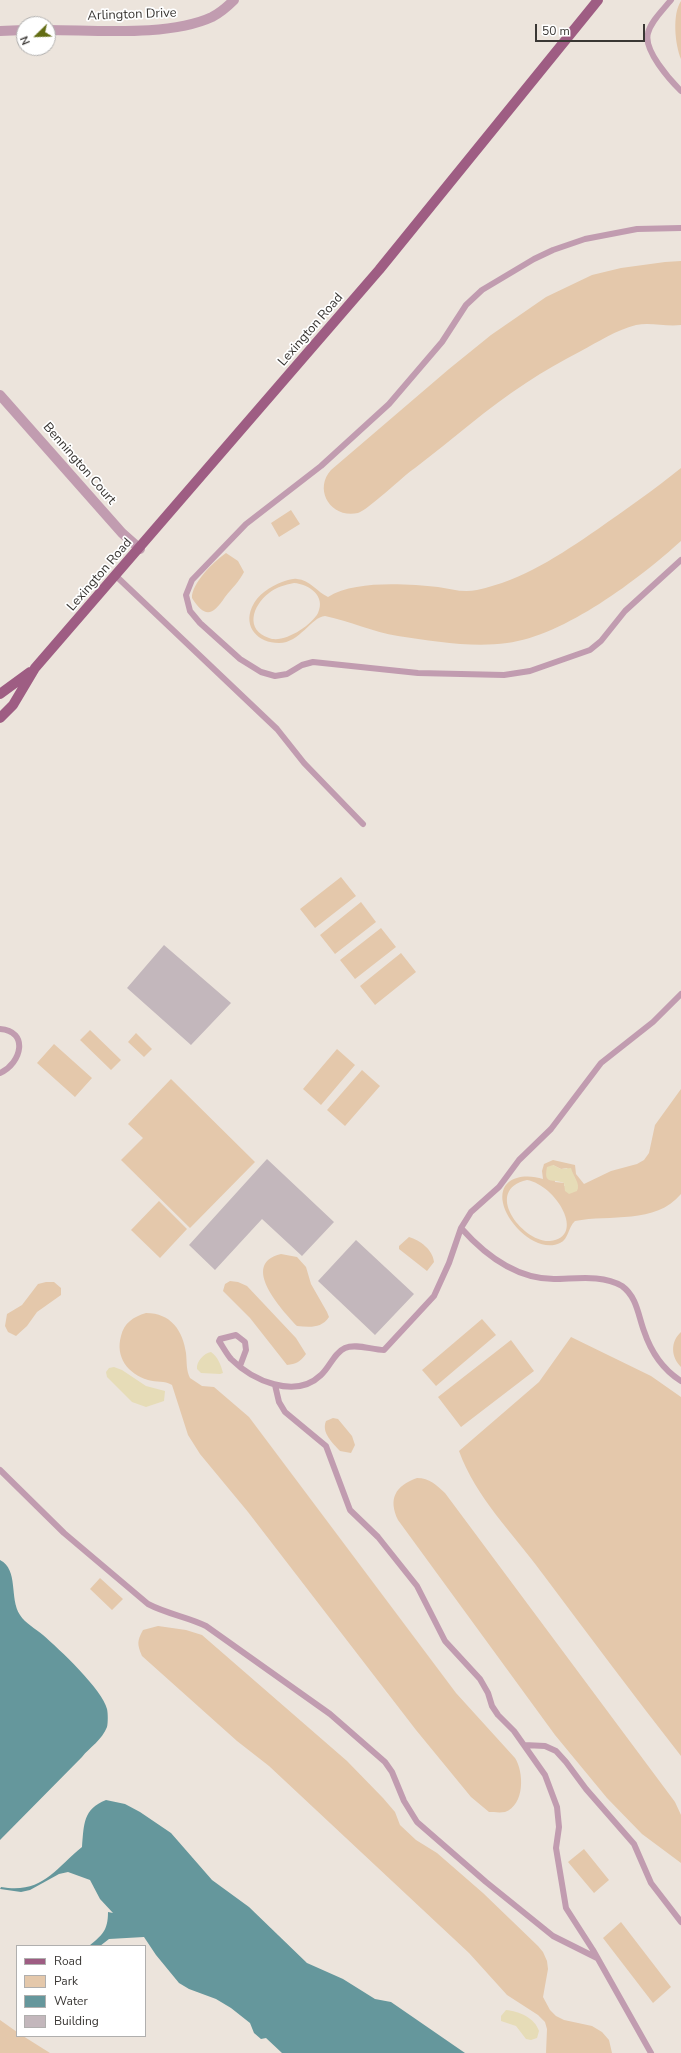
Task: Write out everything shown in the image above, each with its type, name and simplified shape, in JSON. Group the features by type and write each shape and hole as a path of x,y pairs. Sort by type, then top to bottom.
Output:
{"main road":[{"name":"Lexington Road","path":"0,718 13,705 35,668 140,549 402,243 598,0"},
{"name":"Lexington Road","path":"0,694 35,668"}],"street":[{"name":"Arlington Drive","path":"56,30 147,30 183,26 214,16 234,0"},
{"path":"0,31 16,30"},
{"name":"Bennington Court","path":"0,395 60,464 140,549"}],"lane":[{"path":"671,0 654,22 647,34 648,41 658,64 681,91"},
{"path":"681,228 637,228 585,239 553,250 534,259 482,290 466,305 445,338 389,404 321,466 246,524 192,580 186,595 190,611 200,623 240,659 268,675 281,675 302,665 313,662 418,673 504,675 530,671 590,650 601,641 625,611 681,560"},
{"path":"116,576 277,729 304,763 363,824"},
{"path":"240,1366 246,1350 246,1342 236,1335 220,1339 218,1341 230,1358 240,1366 250,1374 275,1384 288,1387 313,1382 322,1375 339,1352 345,1348 352,1346 384,1350 390,1346 434,1296 449,1263 461,1228 471,1212 499,1187 519,1160 551,1129 601,1064 653,1022 681,994"},
{"path":"0,1029 7,1030 12,1034 18,1041 20,1048 15,1062 0,1073"},
{"path":"461,1228 492,1258 513,1270 542,1278 609,1280 621,1286 632,1295 652,1351 661,1364 681,1381"},
{"path":"275,1384 279,1402 285,1412 326,1446 350,1510 378,1537 417,1586 445,1641 480,1679 488,1693 492,1706 498,1715 514,1731 545,1775 557,1807 558,1827 556,1848 566,1908 598,1958 651,2053"},
{"path":"0,1470 64,1533 148,1604 162,1611 196,1621 206,1626 330,1714 385,1762 392,1772 410,1812 426,1831 553,1936 598,1958"},
{"path":"524,1745 545,1746 556,1751 566,1762 586,1789 634,1844 651,1883 681,1922"}],"green space":[{"path":"681,1 681,59 677,46 675,21"},
{"path":"681,261 681,325 642,324 629,327 607,336 553,366 497,403 363,511 348,514 340,512 328,501 324,486 326,478 331,470 491,335 546,297 592,275 621,268"},
{"path":"681,468 681,541 644,572 600,604 576,618 529,638 507,643 480,645 452,643 398,636 325,616 320,617 293,639 279,643 271,642 259,637 251,627 249,621 250,614 257,599 273,586 291,579 302,580 328,597 352,588 381,584 438,587 467,591 494,586 540,566 570,548","holes":["294,583 310,588 318,596 320,601 318,613 303,628 289,636 275,639 261,634 256,629 254,624 255,611 258,604 275,589 284,585"]},
{"path":"291,510 300,524 279,537 271,523"},
{"path":"226,553 238,561 244,572 238,582 217,608 213,611 205,612 192,598 195,586 215,561"},
{"path":"341,877 356,896 315,928 300,909"},
{"path":"361,902 376,922 335,954 320,935"},
{"path":"381,928 396,947 355,979 340,960"},
{"path":"401,953 416,972 375,1005 360,986"},
{"path":"90,1030 121,1060 111,1070 80,1040"},
{"path":"136,1033 152,1049 144,1057 128,1042"},
{"path":"54,1044 92,1078 75,1097 37,1063"},
{"path":"337,1049 355,1065 321,1105 303,1089"},
{"path":"362,1070 380,1086 345,1126 327,1110"},
{"path":"171,1079 255,1162 190,1228 121,1160 143,1138 128,1124"},
{"path":"681,1089 681,1194 670,1204 645,1214 575,1221 563,1241 551,1245 533,1241 510,1220 503,1203 504,1187 508,1182 521,1177 536,1177 543,1179 542,1171 544,1164 553,1160 575,1165 576,1174 584,1184 611,1171 637,1164 644,1160 649,1153 655,1125","holes":["553,1165 561,1169 567,1168 576,1180 564,1186 564,1183 555,1182","527,1180 538,1184 557,1200 567,1221 566,1230 561,1237 550,1241 539,1239 529,1234 519,1225 512,1215 507,1204 508,1194 514,1186"]},
{"path":"159,1201 187,1229 160,1258 131,1230"},
{"path":"409,1237 417,1240 431,1253 434,1262 427,1271 399,1249 399,1246"},
{"path":"281,1254 297,1257 306,1267 311,1284 329,1317 322,1324 306,1327 297,1326 274,1299 264,1277 264,1267 269,1259"},
{"path":"230,1281 238,1282 247,1286 296,1338 306,1354 300,1361 287,1365 250,1318 223,1291 225,1284"},
{"path":"54,1282 61,1288 61,1295 37,1312 27,1326 16,1336 8,1332 5,1326 7,1314 22,1305 38,1284"},
{"path":"146,1313 162,1316 169,1320 179,1331 186,1353 187,1369 190,1378 202,1386 214,1387 249,1417 456,1693 515,1758 520,1771 521,1788 516,1803 512,1808 505,1812 489,1812 471,1797 416,1730 248,1512 200,1454 188,1435 172,1385 151,1381 134,1374 125,1364 120,1351 122,1331 130,1321 137,1316"},
{"path":"482,1319 496,1335 436,1386 422,1370"},
{"path":"681,1332 681,1367 675,1359 673,1350 675,1340"},
{"path":"571,1337 651,1376 681,1397 681,1756 531,1558 485,1500 466,1468 459,1451 539,1382"},
{"path":"511,1340 534,1371 461,1427 438,1397"},
{"path":"333,1418 338,1419 352,1436 355,1445 351,1453 340,1451 326,1434 326,1421"},
{"path":"417,1478 426,1479 445,1493 675,1802 681,1815 681,1863 642,1834 607,1798 555,1735 398,1520 394,1506 396,1494 403,1485"},
{"path":"100,1578 123,1599 112,1610 90,1589"},
{"path":"158,1626 186,1630 202,1635 347,1761 395,1812 400,1825 416,1840 437,1853 483,1893 538,1946 543,1952 547,1961 548,1969 543,1997 550,2010 556,2016 564,2020 592,2026 602,2032 609,2040 612,2053 546,2053 547,2029 545,2022 538,2015 507,1995 469,1953 269,1766 237,1741 142,1656 138,1643 143,1630"},
{"path":"584,1849 609,1880 594,1893 568,1862"},
{"path":"621,1922 671,1987 653,2003 603,1938"},
{"path":"0,2020 16,2031 16,2037 25,2037 50,2053 0,2053"}],"sand":[{"path":"553,1165 561,1169 571,1168 578,1186 577,1191 569,1194 565,1191 564,1183 550,1180 546,1177 547,1167"},
{"path":"211,1352 219,1361 223,1373 201,1373 197,1369 201,1358"},
{"path":"114,1367 122,1370 146,1386 165,1391 164,1401 146,1407 132,1402 107,1377 106,1372 109,1368"},
{"path":"506,2010 526,2016 534,2022 539,2031 537,2038 531,2040 526,2039 516,2026 501,2021 501,2016"}],"water":[{"path":"0,1560 10,1570 15,1601 22,1618 59,1649 89,1681 104,1701 108,1718 105,1732 99,1740 0,1840"},
{"path":"106,1800 125,1804 140,1812 171,1833 212,1880 249,1907 307,1963 343,1979 375,1999 391,2002 465,2053 282,2053 266,2038 261,2039 254,2033 250,2023 231,2008 216,1999 189,1989 179,1983 156,1955 144,1937 109,1939 101,1945 90,1945 103,1932 107,1924 108,1912 113,1913 100,1899 90,1880 68,1872 59,1874 30,1890 21,1892 0,1889 1,1887 27,1887 55,1872 82,1847 86,1818 98,1804"}],"building":[{"path":"164,945 231,1003 191,1045 127,988"},
{"path":"267,1159 334,1222 302,1256 262,1219 215,1270 189,1245"},
{"path":"356,1240 414,1294 375,1335 318,1281"}]}
